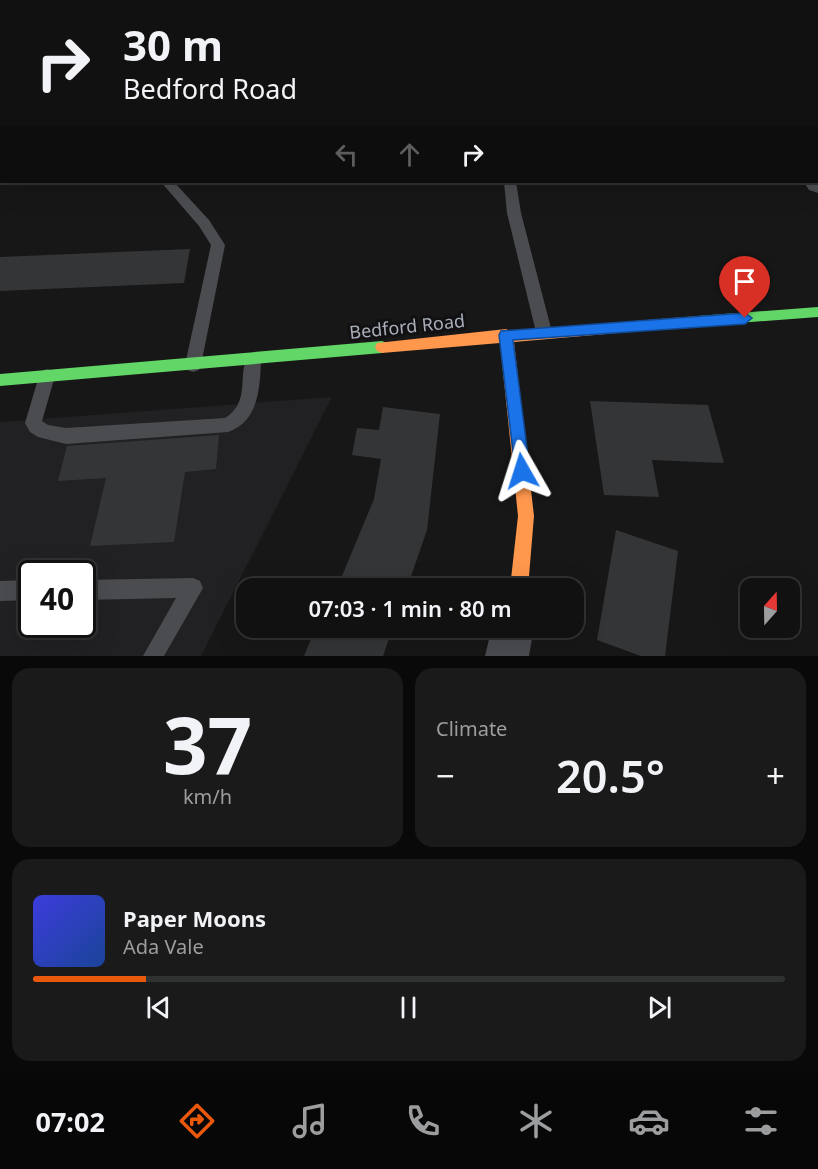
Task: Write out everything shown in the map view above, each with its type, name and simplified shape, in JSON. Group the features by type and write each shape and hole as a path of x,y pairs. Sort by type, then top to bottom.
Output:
{"main road":[{"name":"Bedford Road","path":"0,380 193,365 506,335 818,312"},
{"path":"506,335 526,516 520,578"}],"street":[{"path":"507,656 511,638"}],"lane":[{"path":"169,183 204,223 218,245 193,365"},
{"path":"510,183 514,213 544,332"},
{"path":"47,376 33,423 37,428 48,433 66,436 228,425 237,421 247,408 251,395 253,359"},
{"path":"96,590 193,588 153,656"},
{"path":"0,591 18,590"}],"shaded area":[{"path":"332,397 240,578 236,578 236,587 201,656 0,656 0,422"}],"building":[{"path":"190,249 184,283 0,291 0,257"},
{"path":"590,401 708,405 724,463 652,460 659,497 604,495"},
{"path":"383,407 440,414 427,530 410,578 341,578 374,499 381,459 352,455 357,428 379,430"},
{"path":"219,435 216,469 185,472 174,542 90,546 106,478 58,481 67,446"},
{"path":"616,530 678,551 665,656 641,656 597,640"},
{"path":"311,638 389,638 383,656 304,656"}],"traffic: fast":[{"path":"698,321 818,312"},
{"path":"0,380 382,347"}],"traffic: slow":[{"path":"382,347 698,321"},
{"path":"506,335 526,516 520,578"}],"route":[{"path":"522,471 506,335 745,318"}]}
